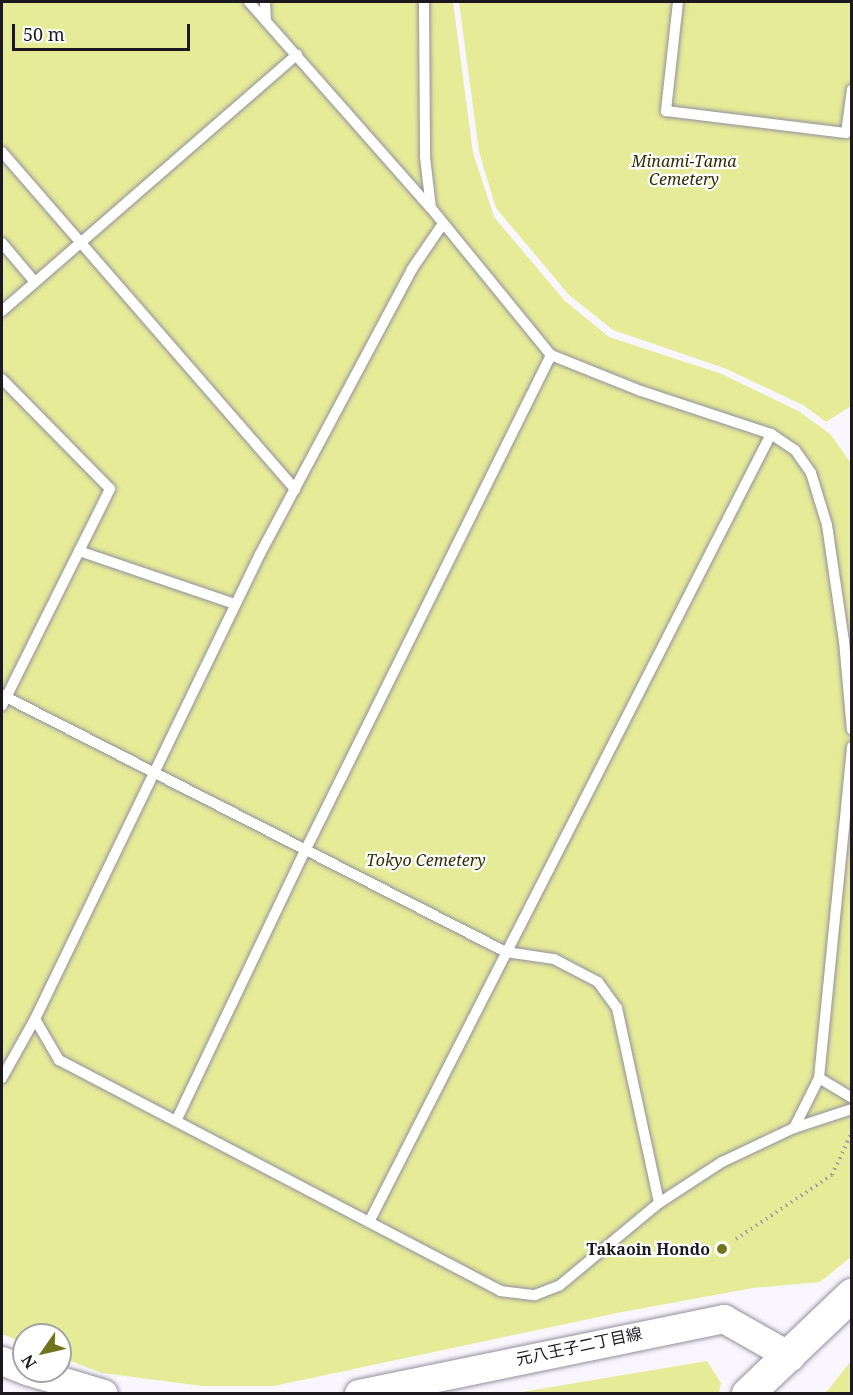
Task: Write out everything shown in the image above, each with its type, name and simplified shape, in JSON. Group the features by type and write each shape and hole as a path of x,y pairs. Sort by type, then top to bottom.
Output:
{"main road":[{"path":"748,1394 791,1357 852,1295"}],"street":[{"name":"元八王子二丁目線","path":"359,1394 724,1319 791,1357"},
{"path":"68,1383 104,1394"}],"lane":[{"path":"249,2 430,208 551,355 641,391 771,434 795,450 811,472 826,525 844,641 852,730"},
{"path":"265,2 266,21"},
{"path":"424,2 425,157 430,208"},
{"path":"678,2 666,111 846,133 852,89"},
{"path":"2,311 297,55"},
{"path":"2,152 295,489"},
{"path":"2,1078 35,1019 235,604 412,270 442,225"},
{"path":"2,243 35,282"},
{"path":"176,1121 305,850 551,355"},
{"path":"2,379 110,489 3,699 506,952 554,959 598,982 617,1008 659,1203"},
{"path":"369,1222 771,434"},
{"path":"79,551 235,604"},
{"path":"794,1128 819,1078 852,747"},
{"path":"35,1019 59,1060 500,1291 535,1295 559,1286 659,1203 722,1162 794,1128 852,1109"},
{"path":"819,1078 852,1098"}],"path":[{"path":"736,1239 832,1175 852,1132"}],"green space":[{"name":"Tokyo Cemetery","path":"2,2 453,2 473,153 494,217 564,300 609,337 722,374 800,412 830,434 851,463 852,1256 820,1282 753,1288 622,1312 274,1386 202,1386 102,1373 72,1362 72,1323 12,1323 12,1338 2,1334"},
{"name":"Minami-Tama Cemetery","path":"459,2 851,2 851,406 826,422 803,405 724,368 613,330 569,295 496,208 479,152"},
{"path":"707,1361 721,1383 719,1393 516,1393"},
{"path":"851,1361 851,1393 824,1393 828,1390"}],"place":[{"name":"Takaoin Hondo","path":"722,1249"}]}
